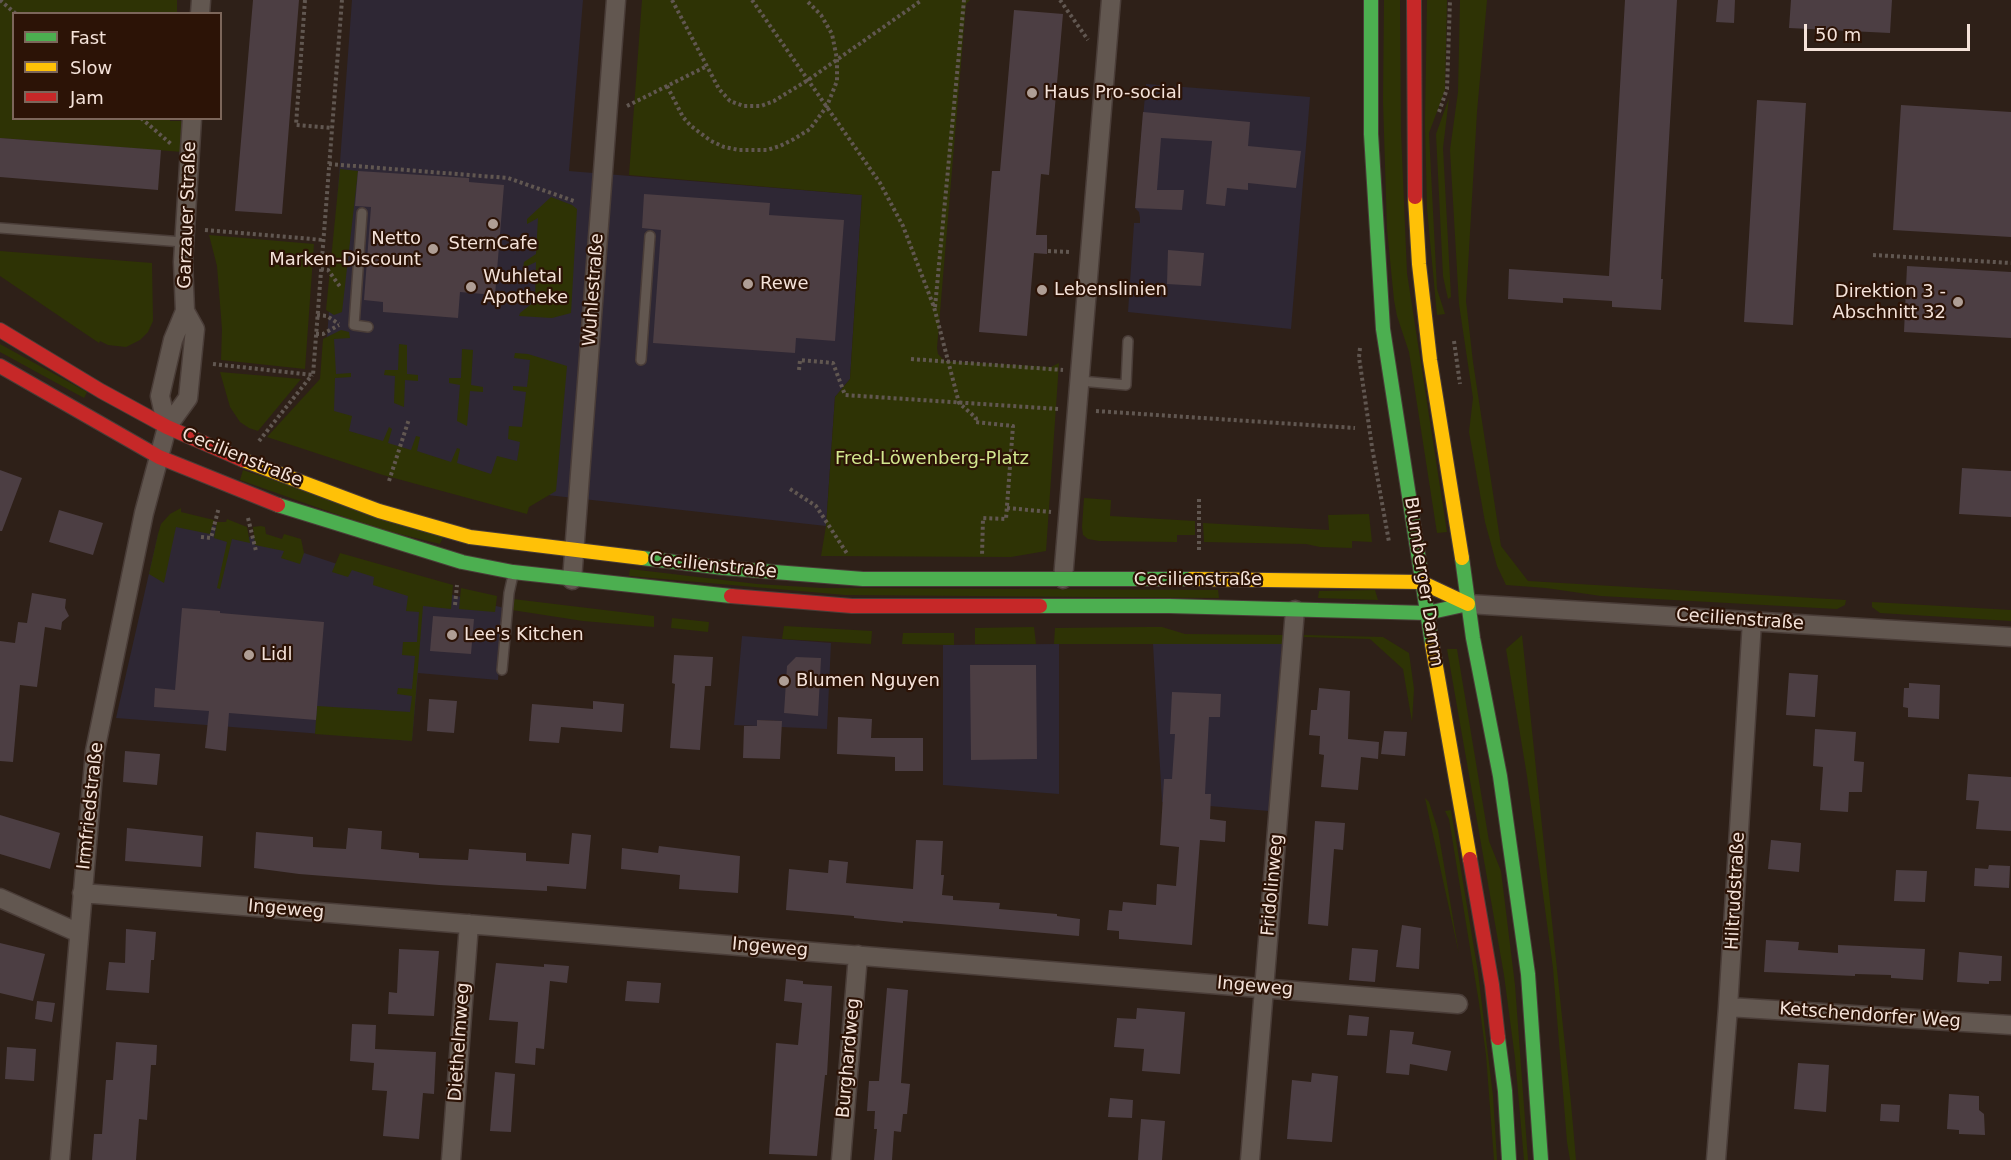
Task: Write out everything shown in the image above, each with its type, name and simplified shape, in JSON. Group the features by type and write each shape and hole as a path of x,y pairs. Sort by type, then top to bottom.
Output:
{"street":[{"name":"Wuhlestraße","path":"572,580 616,0"},
{"path":"1063,579 1111,0"},
{"name":"Blumberger Damm","path":"1371,0 1371,134 1383,329 1421,582 1492,985 1505,1091 1509,1160"},
{"path":"1414,0 1414,165 1419,264 1430,360 1460,540 1473,638 1500,776 1525,952 1541,1160"},
{"name":"Garzauer Straße","path":"159,457 167,427 188,398 195,328 186,311 183,242 192,120"},
{"name":"Garzauer Straße","path":"167,427 160,396 173,340 186,311"},
{"name":"Cecilienstraße","path":"0,330 101,391 167,427 238,458 321,490 422,524 470,537 724,568 863,579 1251,579 1421,582 1468,604"},
{"name":"Cecilienstraße","path":"0,366 159,457 294,511 412,548 513,573 756,599 852,606 1169,606 1427,613 1468,604 2011,637"},
{"name":"Irmfriedstraße","path":"60,1160 95,751 144,513 159,457"},
{"name":"Fridolinweg","path":"1250,1160 1295,610"},
{"name":"Hiltrudstraße","path":"1716,1160 1752,621"},
{"name":"Ingeweg","path":"82,893 1458,1004"},
{"path":"0,898 79,933"},
{"name":"Diethelmweg","path":"451,1160 470,924"},
{"name":"Burghardweg","path":"841,1160 858,956"},
{"name":"Ketschendorfer Weg","path":"1728,1007 2011,1026"}],"lane":[{"path":"362,213 354,325 368,327"},
{"path":"0,228 183,242"},
{"path":"641,360 650,236"},
{"path":"1080,381 1126,385 1128,341"},
{"path":"502,670 513,573"}],"path":[{"path":"0,0 14,12"},
{"path":"304,0 296,125 332,128"},
{"path":"259,441 313,375 342,0"},
{"path":"672,0 719,89 730,101 744,106 761,106 774,101 808,80 922,0"},
{"path":"752,0 880,183 903,225 934,307 959,403 976,418 975,422 1013,426 1006,519 982,519 982,562"},
{"path":"667,86 683,117 699,133 724,147 739,150 766,150 780,146 810,129 827,106 837,81 837,59 832,34 821,15 806,0"},
{"path":"934,307 964,0"},
{"path":"1060,0 1090,43"},
{"path":"1436,121 1447,89 1450,0"},
{"path":"623,108 706,66"},
{"path":"143,120 177,148"},
{"path":"329,164 508,178 574,201"},
{"path":"204,230 323,240"},
{"path":"1873,255 2011,263"},
{"path":"321,269 328,270 343,291 356,294"},
{"path":"317,315 327,316 340,324 354,325"},
{"path":"316,334 323,334 340,324"},
{"path":"911,359 1064,370"},
{"path":"799,370 800,360 833,363 845,395 1061,409"},
{"path":"213,364 313,375"},
{"path":"1125,413 1355,428"},
{"path":"389,482 409,419"},
{"path":"790,489 816,506 851,561"},
{"path":"1198,550 1199,497"},
{"path":"201,537 211,538 219,507"},
{"path":"1007,508 1053,513"},
{"path":"248,517 256,551"},
{"path":"455,605 458,582"}],"shaded area":[{"path":"352,0 583,0 569,171 862,195 850,379 835,397 826,526 520,492 320,432"},
{"path":"1146,84 1310,97 1291,329 1128,312 1134,223 1140,223 1139,212 1135,208"},
{"path":"196,518 224,530 286,547 352,569 504,608 498,680 418,673 412,741 116,718 158,534"},
{"name":"Blumen Nguyen","path":"742,636 831,643 827,729 781,727 781,721 758,720 757,726 734,725"},
{"path":"1059,644 1059,794 943,785 943,645"},
{"path":"1153,644 1282,644 1269,811 1162,802"}],"green space":[{"path":"0,0 177,0 177,12 12,12 12,120 185,121 183,152 0,138"},
{"name":"Fred-Löwenberg-Platz","path":"642,0 970,0 966,4 937,348 938,354 945,361 1051,367 1059,363 1046,551 1011,557 821,556 826,526 835,397 850,379 862,195 629,175"},
{"path":"1384,0 1400,0 1401,132 1407,273 1447,532 1437,533 1409,352 1394,300 1387,229 1383,101"},
{"path":"1427,0 1447,0 1445,90 1429,133 1437,289 1445,314 1437,315 1427,209 1425,123"},
{"path":"1460,0 1487,0 1477,112 1466,301 1501,546 1528,581 1846,600 1845,605 1837,609 1601,596 1506,585 1497,566 1485,522 1469,432 1473,398 1459,304 1450,150 1458,92"},
{"path":"1449,98 1443,148 1451,297 1448,299 1443,276 1436,134"},
{"path":"340,169 358,171 342,312 334,315 326,310"},
{"path":"551,197 577,209 571,313 552,318 519,316 535,301 536,262 523,268 524,262 536,254 538,218 527,224 527,219"},
{"path":"209,235 314,244 305,369 221,360 222,329 217,266"},
{"path":"0,251 152,263 153,321 148,332 140,340 126,347 108,345 100,341 99,343 0,276"},
{"path":"341,330 349,332 350,338 334,339 336,374 351,373 351,377 335,378 334,411 352,416 349,431 383,441 389,427 392,429 388,443 411,450 416,436 420,437 417,451 451,462 457,448 460,449 457,463 491,474 497,456 517,461 520,442 508,439 509,426 522,427 526,392 513,390 513,386 527,387 530,360 514,358 515,353 528,354 567,366 556,491 529,507 527,514 383,475 267,437 320,379 323,339"},
{"path":"0,344 87,392 84,398 0,352"},
{"path":"399,344 407,345 407,374 418,375 418,381 405,380 404,407 394,403 395,376 384,375 385,370 398,370"},
{"path":"462,349 473,350 471,385 483,387 483,392 470,391 467,426 457,421 460,385 449,383 449,378 461,378"},
{"path":"220,372 301,379 258,431 240,422 230,407"},
{"path":"243,470 443,537 440,544 375,528 240,480"},
{"path":"1084,498 1111,500 1110,516 1195,521 1195,535 1177,535 1177,542 1088,539 1083,535 1082,527"},
{"path":"181,508 181,512 214,520 210,534 176,527 164,583 149,574 158,534 161,524 170,514"},
{"path":"1369,514 1372,542 1352,541 1352,548 1306,544 1204,542 1203,523 1329,530 1328,515"},
{"path":"227,519 247,527 250,543 232,539 220,589 217,588 227,542 214,538 217,522 226,522"},
{"path":"253,527 265,527 266,534 282,539 284,534 301,539 304,553 300,564 281,558 284,551 255,545"},
{"path":"340,553 453,585 451,609 423,606 412,741 315,734 317,706 410,712 412,696 397,694 398,688 412,689 415,656 402,655 403,642 417,642 419,612 406,611 408,596 373,585 374,577 352,570 348,577 332,572"},
{"path":"630,569 757,584 821,588 1218,590 1219,598 845,595 629,576"},
{"path":"461,588 497,596 495,612 459,609"},
{"path":"1375,590 1378,600 1318,598 1319,591"},
{"path":"513,599 654,616 654,627 583,621 512,610"},
{"path":"1872,602 2011,610 2011,621 1880,613 1872,607"},
{"path":"672,618 709,622 708,632 671,628"},
{"path":"784,626 872,631 871,644 782,639"},
{"path":"1034,627 1036,644 975,644 975,628"},
{"path":"1162,627 1185,634 1285,635 1282,644 1054,644 1055,628"},
{"path":"903,633 954,633 954,645 902,644"},
{"path":"1304,635 1383,637 1409,653 1414,689 1412,722 1403,669 1370,639 1304,637"},
{"path":"1522,635 1576,1160 1570,1160 1567,1142 1553,968 1527,776 1506,649"},
{"path":"1447,649 1457,649 1489,841 1501,871 1515,985 1528,1160 1524,1160 1515,1058 1504,975"},
{"path":"1425,798 1429,802 1438,830 1459,954"},
{"path":"1451,810 1478,972 1493,1096 1497,1160 1494,1160 1486,1055 1479,1003 1449,819 1445,811"}],"building":[{"path":"253,0 299,0 282,214 235,211"},
{"path":"1625,0 1677,0 1661,310 1612,307 1612,301 1563,298 1563,303 1508,299 1509,269 1609,276"},
{"path":"1718,0 1735,0 1734,23 1716,22"},
{"path":"1791,0 1892,0 1890,33 1789,28"},
{"path":"1014,10 1063,14 1049,175 1041,174 1036,235 1047,235 1047,254 1034,253 1027,336 979,332 992,171 1000,171"},
{"path":"1757,100 1806,103 1793,325 1744,322"},
{"path":"1901,105 2011,112 2011,237 1893,230"},
{"path":"1143,112 1250,122 1248,146 1301,151 1296,188 1248,183 1248,190 1227,188 1225,206 1206,204 1212,141 1161,138 1157,190 1184,190 1182,210 1135,208"},
{"path":"0,138 161,150 158,190 0,177"},
{"name":"Netto Marken-Discount","path":"358,171 469,178 469,182 504,185 495,295 460,292 458,318 383,312 383,302 364,300 371,207 355,206"},
{"name":"Rewe","path":"644,194 770,203 769,215 844,220 835,341 796,338 795,353 653,343 661,230 642,228"},
{"path":"1168,250 1204,253 1201,286 1167,284"},
{"name":"Direktion 3 - Abschnitt 32","path":"1907,266 2011,272 2011,338 1904,332"},
{"path":"1962,468 2011,471 2011,517 1959,514"},
{"path":"0,470 22,478 2,531 0,531"},
{"path":"59,510 103,523 93,555 49,542"},
{"path":"32,593 66,599 65,608 69,616 62,622 61,630 45,627 37,687 20,685 13,762 0,761 0,641 15,643 18,622 27,623"},
{"name":"Lidl","path":"182,608 324,622 316,720 229,713 226,751 205,748 209,711 154,707 155,688 175,690"},
{"name":"Lee's Kitchen","path":"433,616 474,619 471,654 430,651"},
{"path":"674,655 713,657 711,686 705,686 700,750 670,748 675,684 672,683"},
{"path":"796,657 821,658 818,716 784,713 787,666"},
{"path":"970,665 1036,665 1037,759 971,760"},
{"path":"1789,673 1818,675 1815,717 1786,715"},
{"path":"1909,683 1940,685 1939,719 1908,717 1908,708 1903,707 1904,688 1909,688"},
{"path":"1319,688 1350,691 1348,739 1379,742 1378,759 1361,757 1358,790 1321,787 1324,755 1319,754 1320,736 1309,735 1311,710 1317,710"},
{"path":"1172,692 1221,694 1220,717 1209,717 1205,794 1211,794 1210,819 1226,821 1225,842 1200,840 1192,945 1119,939 1119,931 1107,930 1109,910 1122,911 1123,902 1156,905 1157,884 1176,886 1179,847 1160,845 1164,779 1172,779 1175,734 1170,734"},
{"path":"429,699 457,701 454,733 427,731"},
{"path":"593,701 624,704 622,732 561,727 559,743 529,741 532,704 593,709"},
{"path":"838,717 872,719 871,738 923,738 923,771 895,771 895,757 837,754"},
{"path":"757,720 782,721 780,759 743,758 744,726 757,726"},
{"path":"1815,729 1856,732 1854,761 1864,762 1862,792 1849,792 1848,812 1820,810 1823,767 1813,766"},
{"path":"1384,731 1407,732 1405,756 1381,754"},
{"path":"125,751 160,754 157,785 123,782"},
{"path":"1968,774 2011,777 2011,831 1976,829 1979,801 1966,800"},
{"path":"0,815 60,833 50,869 0,854"},
{"path":"1315,821 1345,823 1343,850 1334,849 1328,926 1308,924"},
{"path":"127,828 203,836 201,867 125,861"},
{"path":"348,828 382,831 381,849 419,853 419,858 468,860 469,849 526,853 526,861 569,864 572,833 591,835 586,889 547,886 547,891 439,885 299,874 254,868 256,832 313,837 313,847 346,849"},
{"path":"916,840 943,841 942,895 953,896 953,900 1000,903 999,909 1057,914 1057,916 1080,919 1079,936 903,921 903,923 786,910 789,869 828,873 829,860 848,862 846,883 913,889"},
{"path":"1771,840 1801,843 1799,872 1768,869"},
{"path":"659,846 740,856 738,893 679,889 680,875 621,869 622,848 658,853"},
{"path":"1989,865 2010,866 2009,888 1974,886 1975,868 1988,869"},
{"path":"1896,870 1927,871 1925,902 1894,901"},
{"path":"1402,925 1421,928 1419,969 1396,967"},
{"path":"126,929 156,932 149,993 106,990 109,962 125,963"},
{"path":"1766,940 1799,942 1798,950 1838,953 1838,945 1925,949 1923,980 1891,978 1891,975 1855,974 1855,976 1764,972"},
{"path":"0,943 45,954 33,1001 0,993"},
{"path":"1352,948 1378,950 1375,982 1349,980"},
{"path":"399,949 439,951 434,1016 388,1014 389,992 397,993"},
{"path":"1959,952 2002,956 2001,981 1989,981 1989,984 1957,982"},
{"path":"496,963 544,967 544,964 569,966 567,983 550,981 544,1049 536,1048 535,1065 515,1063 518,1022 489,1020"},
{"path":"786,979 803,981 803,984 832,986 827,1075 825,1075 817,1156 769,1154 776,1043 798,1045 802,1003 784,1001"},
{"path":"627,981 661,983 659,1003 625,1001"},
{"path":"887,988 908,990 901,1083 910,1084 907,1114 903,1114 901,1132 894,1131 892,1160 874,1160 877,1129 874,1129 875,1111 867,1111 869,1081 879,1081"},
{"path":"37,1001 55,1003 52,1022 35,1019"},
{"path":"1137,1008 1185,1012 1180,1074 1142,1071 1144,1049 1114,1047 1117,1018 1136,1019"},
{"path":"1349,1015 1369,1017 1367,1036 1347,1035"},
{"path":"352,1024 376,1025 375,1049 436,1052 434,1094 423,1093 419,1139 383,1136 387,1091 372,1090 374,1063 350,1061"},
{"path":"1390,1030 1414,1032 1412,1044 1451,1051 1447,1071 1410,1064 1409,1075 1386,1073"},
{"path":"116,1042 157,1045 156,1065 151,1065 147,1120 139,1119 136,1160 92,1160 94,1134 102,1134 106,1080 113,1080"},
{"path":"7,1047 36,1049 34,1081 5,1079"},
{"path":"1798,1063 1829,1065 1826,1112 1794,1109"},
{"path":"495,1072 515,1074 511,1132 490,1131"},
{"path":"1312,1073 1338,1076 1332,1142 1287,1139 1292,1080 1311,1082"},
{"path":"1949,1094 1979,1096 1979,1110 1984,1114 1985,1135 1959,1134 1959,1130 1947,1129"},
{"path":"1110,1098 1133,1100 1132,1118 1108,1117"},
{"path":"1881,1104 1900,1105 1899,1122 1880,1121"},
{"path":"1141,1119 1165,1121 1162,1160 1138,1160"}],"traffic: fast":[{"path":"1371,0 1371,134 1383,329 1432,644"},
{"path":"278,505 462,562 513,572 731,596"},
{"path":"642,558 724,568 863,579 1191,579"},
{"path":"1462,558 1473,638 1500,776 1528,974 1541,1160"},
{"path":"1040,606 1169,606 1427,613 1468,604"},
{"path":"1498,1038 1505,1091 1509,1160"}],"traffic: slow":[{"path":"1415,197 1419,264 1430,360 1462,558"},
{"path":"243,460 379,511 470,537 642,558"},
{"path":"1191,579 1421,582 1468,604"},
{"path":"1432,644 1470,859"}],"traffic: jam":[{"path":"1414,0 1415,197"},
{"path":"0,330 101,391 167,427 243,460"},
{"path":"0,366 159,457 278,505"},
{"path":"731,596 852,606 1040,606"},
{"path":"1470,859 1492,985 1498,1038"}],"place":[{"name":"Haus Pro-social","path":"1032,93"},
{"name":"SternCafe","path":"493,224"},
{"name":"Netto Marken-Discount","path":"433,249"},
{"name":"Rewe","path":"748,284"},
{"name":"Wuhletal Apotheke","path":"471,287"},
{"name":"Lebenslinien","path":"1042,290"},
{"name":"Direktion 3 - Abschnitt 32","path":"1958,302"},
{"name":"Lee's Kitchen","path":"452,635"},
{"name":"Lidl","path":"249,655"},
{"name":"Blumen Nguyen","path":"784,681"}]}
